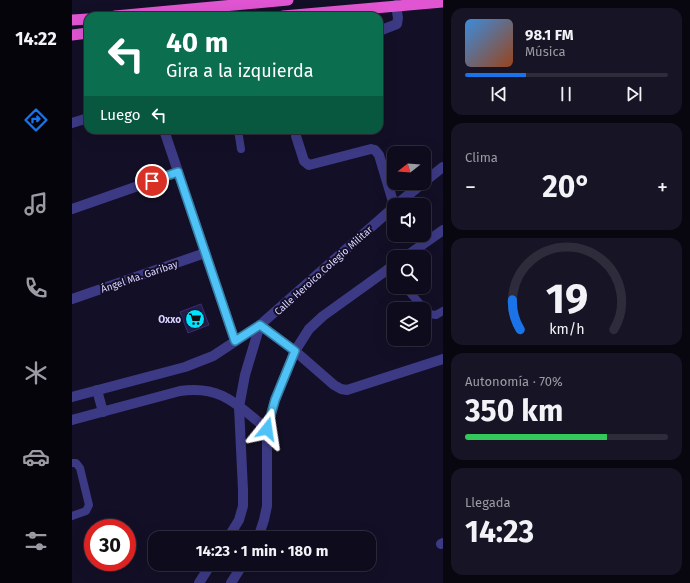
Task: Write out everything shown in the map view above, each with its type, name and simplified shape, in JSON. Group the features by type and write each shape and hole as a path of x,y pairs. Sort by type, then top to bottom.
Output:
{"highway":[{"path":"158,12 288,0"},
{"path":"336,12 443,2"},
{"path":"72,20 84,19"},
{"path":"72,35 84,34"}],"street":[{"path":"383,29 397,24 398,18 396,6"},
{"path":"72,123 84,119"},
{"path":"165,134 235,341"},
{"path":"296,136 304,161 308,165 368,150 374,150 379,155 392,198"},
{"name":"Calle Heroico Colegio Militar","path":"431,177 443,167"},
{"path":"72,209 178,172"},
{"name":"Calle Heroico Colegio Militar","path":"405,198 415,190"},
{"name":"Calle Heroico Colegio Militar","path":"72,397 201,362 213,356 260,325 387,213"},
{"path":"415,250 443,230"},
{"name":"Ángel Ma. Garibay","path":"72,299 205,253"},
{"path":"260,531 267,506 267,429 275,400 295,351 309,329 323,316 387,272"},
{"path":"232,531 239,520 243,506 239,407 245,375 260,325 295,351 334,385 341,389 347,390 443,359"},
{"path":"72,420 180,391 194,389 208,390 224,396 267,429"},
{"path":"97,390 103,412"},
{"path":"199,583 207,571"},
{"path":"231,583 239,571"}],"lane":[{"path":"239,134 241,149"},
{"path":"411,294 429,314 436,315 443,311"},
{"path":"72,463 76,463 80,468 89,505 86,511 72,516"}],"building":[{"name":"Oxxo","path":"201,304 209,325 188,333 180,312"}],"place":[{"name":"Oxxo","path":"195,319"}],"route":[{"path":"152,181 178,172 235,341 260,325 295,351 282,380 267,429"}]}
